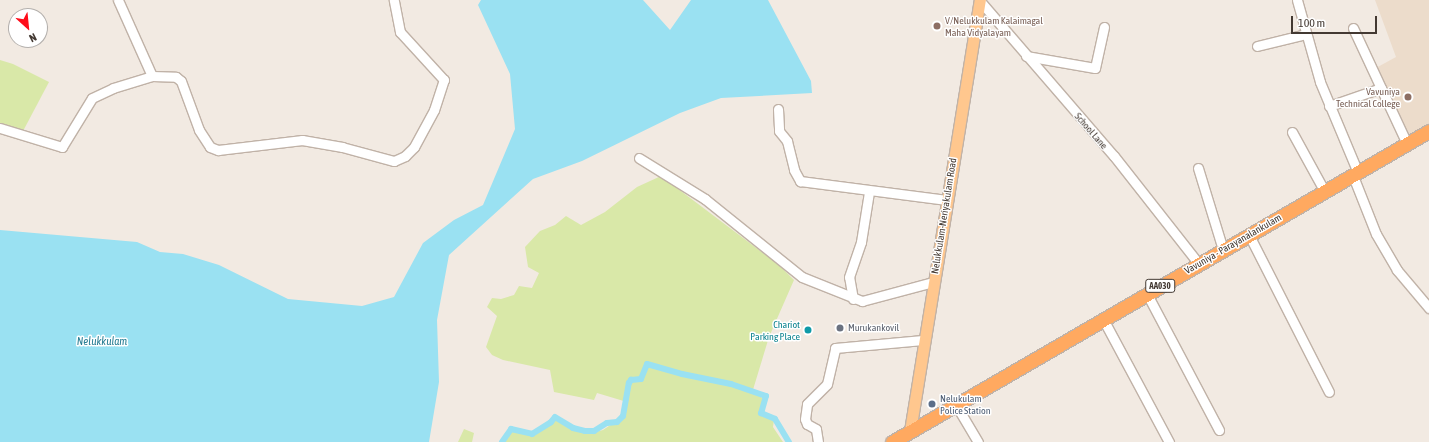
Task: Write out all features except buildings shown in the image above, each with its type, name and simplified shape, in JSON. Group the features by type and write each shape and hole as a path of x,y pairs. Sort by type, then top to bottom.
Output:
{"highway":[{"name":"Vavuniya - Parayanalankulam","path":"901,438 1103,319 1429,131"}],"main road":[{"name":"Nelukkulam-Neriyakulam Road","path":"901,438 923,340 980,0"}],"street":[{"path":"118,0 152,76"},
{"path":"0,128 62,147 92,98 113,88 152,76 176,77 181,81 199,130 210,148 218,150 302,140 342,147 394,161 406,156 414,147 434,110 444,80 400,32 394,0"},
{"name":"School Lane","path":"980,0 1026,56 1114,156 1199,264"},
{"path":"1296,0 1329,106 1356,174 1376,234 1397,270 1429,308"},
{"path":"1026,56 1095,68 1104,27"},
{"path":"1353,28 1407,144"},
{"path":"1257,46 1306,34"},
{"path":"1329,106 1381,88"},
{"path":"778,108 779,131 787,141 794,170 800,181 869,192 946,200"},
{"path":"1292,132 1325,192"},
{"path":"640,158 705,199 790,270 853,299 862,301 881,297 933,282"},
{"path":"1198,168 1224,250"},
{"path":"853,299 849,276 864,227 869,192"},
{"path":"1249,235 1269,279 1329,392"},
{"path":"1146,294 1219,430"},
{"path":"1103,319 1169,442"},
{"path":"818,442 816,429 807,424 805,418 807,404 827,384 835,348 923,340"},
{"path":"956,405 978,442"}],"shaded area":[{"name":"Vavuniya Technical College","path":"1375,0 1429,0 1429,125 1407,138 1374,69 1396,57"}],"green space":[{"path":"0,60 13,64 49,82 22,133 0,133"},
{"path":"661,176 779,265 794,280 769,337 752,393 763,398 760,415 774,420 773,427 783,442 501,442 512,431 533,435 556,419 570,428 592,433 603,430 624,416 627,402 597,393 594,400 554,392 550,370 503,360 492,355 486,347 497,316 487,307 492,298 501,299 514,295 519,286 532,288 539,273 528,267 525,247 540,231 555,225 566,216 581,225 605,212 637,187"},
{"path":"464,429 474,433 472,442 458,442"}],"water":[{"name":"Nelukkulam","path":"481,0 643,0 670,30 691,0 768,0 811,81 812,93 721,98 680,113 582,161 533,179 449,255 437,320 439,382 429,442 0,442 0,230 137,242 160,252 183,254 219,265 288,299 362,306 394,297 423,243 454,220 483,205 515,129 510,74 478,5"}],"waterway":[{"path":"502,442 511,429 532,434 551,422 555,417 573,428 585,431 594,431 607,423 617,422 623,416 629,383 631,380 641,379 647,364 682,374 731,384 766,396 761,413 775,419 789,442"}],"place":[{"name":"V/Nelukkulam Kalaimagal Maha Vidyalayam","path":"937,26"},
{"name":"Vavuniya Technical College","path":"1408,97"},
{"name":"Murukankovil","path":"840,328"},
{"name":"Chariot Parking Place","path":"808,330"},
{"name":"Nelukulam Police Station","path":"932,404"}]}
